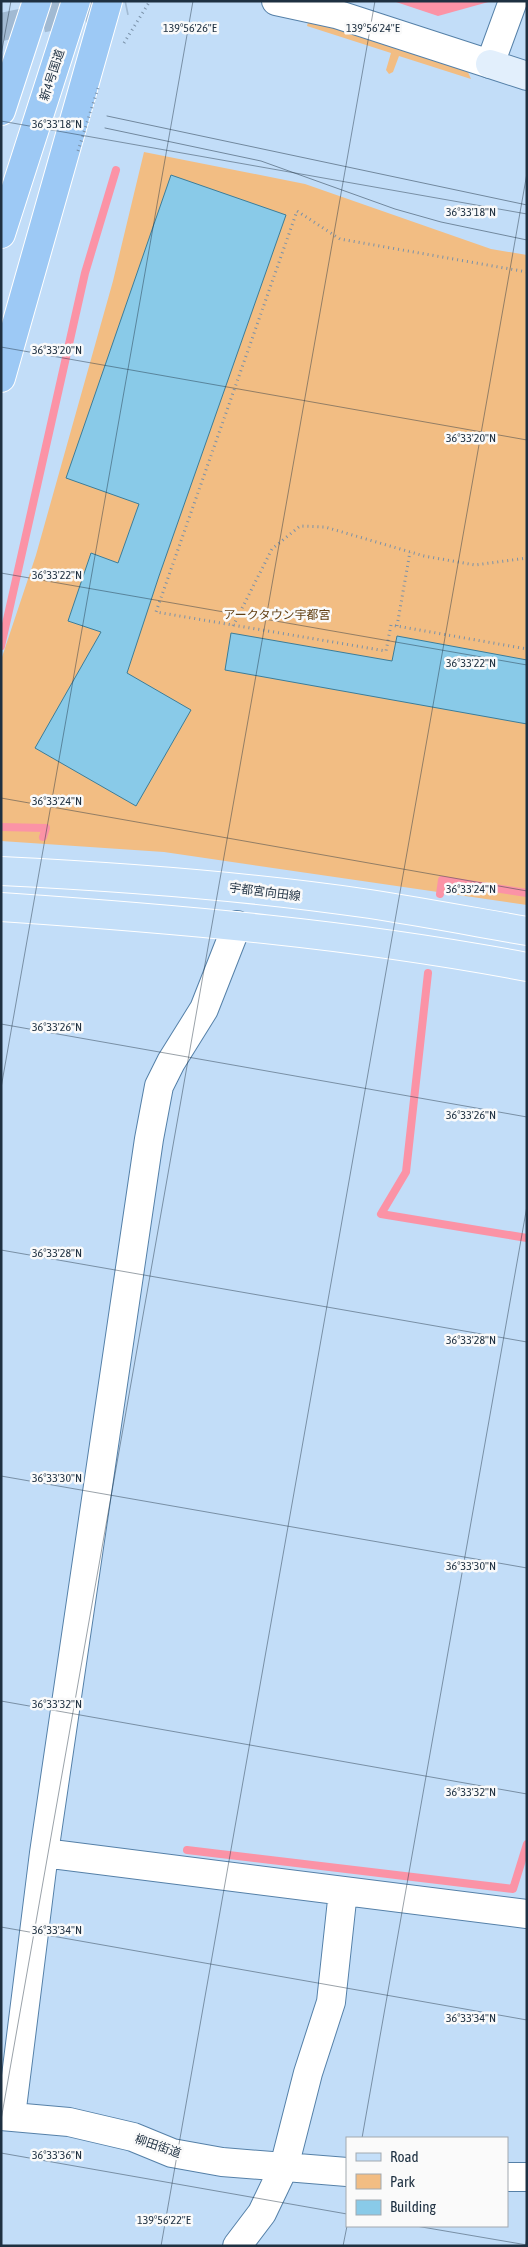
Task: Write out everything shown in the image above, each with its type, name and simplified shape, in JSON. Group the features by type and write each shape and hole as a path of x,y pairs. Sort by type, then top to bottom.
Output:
{"highway":[{"path":"1,111 37,1"},
{"name":"新4号国道","path":"1,234 76,1"},
{"path":"1,378 108,1"}],"main road":[{"name":"宇都宮向田線","path":"1,871 88,875 259,891 370,904 527,931"},
{"path":"1,907 237,925 372,942 527,967"}],"street":[{"path":"276,1 336,14 527,76"},
{"path":"490,64 513,1"},
{"path":"6,2116 10,2041 44,1853 148,1149 159,1086 170,1062 204,1009 237,925"},
{"path":"44,1853 527,1914"},
{"path":"237,2246 262,2213 284,2167 308,2073 331,2002 343,1891"},
{"name":"柳田街道","path":"6,2116 68,2122 133,2137 172,2154 222,2162 346,2172"},
{"path":"508,2177 527,2177"}],"path":[{"path":"78,151 99,85"},
{"path":"527,272 340,239 297,211 156,612 386,651 391,625 527,649"},
{"path":"233,626 272,549 300,526 325,526 410,552 474,565 519,561 527,558"},
{"path":"397,626 410,552"}],"green space":[{"path":"310,15 464,63 471,79 399,56 393,72 389,74 386,70 391,53 307,26"},
{"name":"アークタウン宇都宮","path":"144,152 305,184 491,249 527,255 527,905 164,852 1,841 1,660 36,555 113,281"}],"shaded area":[{"path":"393,1 492,1 438,16"}],"building":[{"path":"171,175 286,215 159,576 127,673 191,710 136,806 35,748 101,632 68,621 91,553 118,563 139,504 66,478"},
{"path":"231,633 392,661 397,636 527,660 527,724 225,670"}],"waterway":[{"path":"1,646 85,273 116,170"},
{"path":"1,827 46,828 43,837"},
{"path":"440,894 442,880 527,893"},
{"path":"428,973 406,1172 381,1214 527,1238"},
{"path":"187,1850 513,1889 527,1844"}],"tunnel":[{"path":"1,27 126,1"}],"tram line":[{"path":"107,116 527,205"},
{"path":"105,128 261,161 395,209 441,222 527,240"}]}
